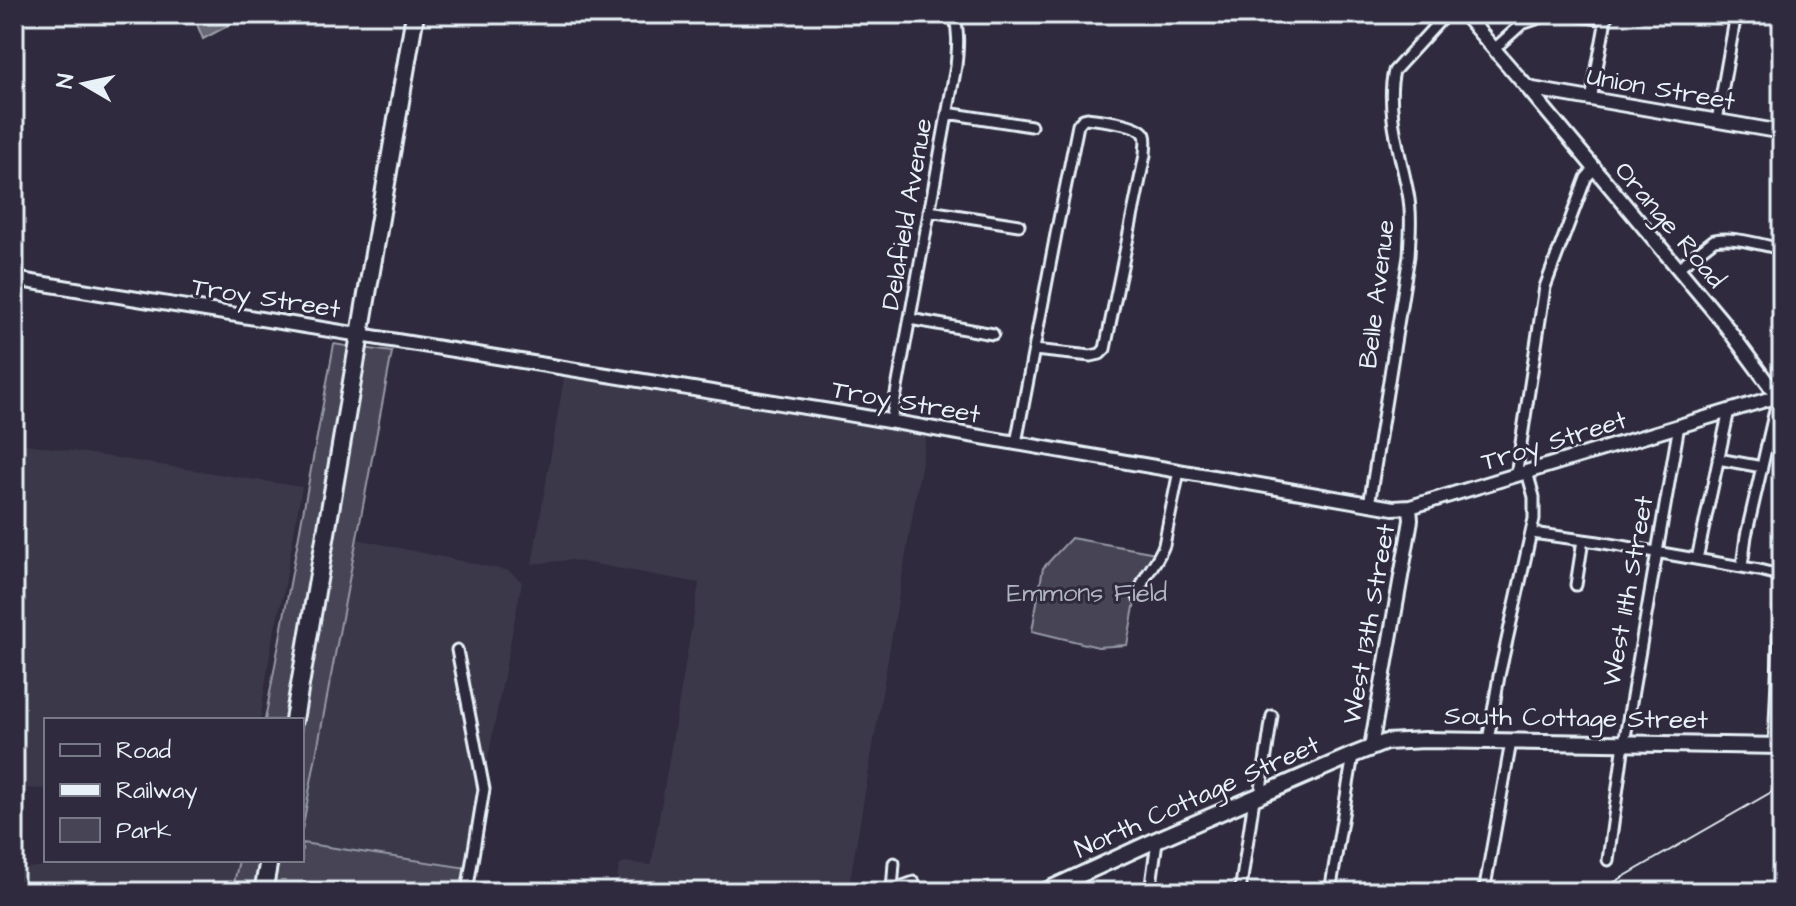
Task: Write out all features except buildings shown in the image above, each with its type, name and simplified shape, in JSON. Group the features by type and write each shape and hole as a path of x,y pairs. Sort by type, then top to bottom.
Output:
{"highway":[{"path":"294,718 415,14"},
{"path":"263,892 269,862"}],"main road":[{"name":"Orange Road","path":"1464,14 1529,87 1722,321 1780,397"},
{"name":"Union Street","path":"1529,87 1782,132"},
{"name":"Troy Street","path":"14,279 891,421 1369,505 1410,507 1780,397"},
{"name":"West 13th Street","path":"1371,747 1411,520 1410,507"},
{"name":"South Cottage Street","path":"1371,747 1397,741 1778,746"},
{"name":"North Cottage Street","path":"1043,892 1371,747"}],"street":[{"name":"Delafield Avenue","path":"891,421 959,44 954,14"},
{"name":"Belle Avenue","path":"1369,505 1411,228 1409,197 1390,92 1391,80 1394,71 1446,14"},
{"path":"1494,49 1522,24 1551,14"},
{"path":"1568,14 1606,17 1591,100"},
{"path":"1717,121 1736,14"},
{"path":"947,113 1031,126"},
{"path":"1016,443 1056,234 1080,121 1087,118 1133,126 1145,136 1145,155 1105,349 1091,356 1034,350"},
{"path":"1488,741 1499,676 1532,533 1535,506 1521,474 1545,287 1586,178 1594,169"},
{"path":"929,211 1019,225"},
{"path":"1678,268 1714,240 1728,239 1782,249"},
{"path":"910,319 993,334"},
{"path":"1742,566 1746,536 1780,397"},
{"path":"1697,559 1729,410"},
{"name":"West 11th Street","path":"1608,860 1624,743 1679,425"},
{"path":"1718,459 1762,467"},
{"path":"1138,597 1142,581 1164,545 1179,471"},
{"path":"1532,533 1775,574 1780,581 1778,746"},
{"path":"1576,585 1583,540"},
{"path":"457,650 484,789 467,892"},
{"path":"1240,892 1272,716"},
{"path":"1484,892 1511,742"},
{"name":"West 13th Street","path":"1330,892 1353,755"},
{"path":"1150,892 1157,841"},
{"path":"894,863 892,891 914,882"}],"shaded area":[{"path":"565,372 927,432 848,892 615,892 619,866 624,862 651,865 699,583 571,560 532,564"},
{"path":"14,442 302,487 260,718 44,718 44,789 14,788"},
{"path":"357,539 509,571 522,582 467,868 304,843 304,819"},
{"path":"91,862 239,862 232,892 14,892 14,869"}],"green space":[{"path":"334,344 352,347 286,718 265,718"},
{"path":"363,348 392,352 304,819 303,718"},
{"name":"Emmons Field","path":"1071,538 1156,553 1140,574 1127,645 1098,647 1032,631 1043,568"},
{"path":"304,843 467,868 463,892 272,892 278,862 304,862"},
{"path":"239,862 260,862 254,892 232,892"}],"water":[{"path":"193,14 235,14 233,23 203,39"}],"railway":[{"path":"1597,892 1782,786"}]}
